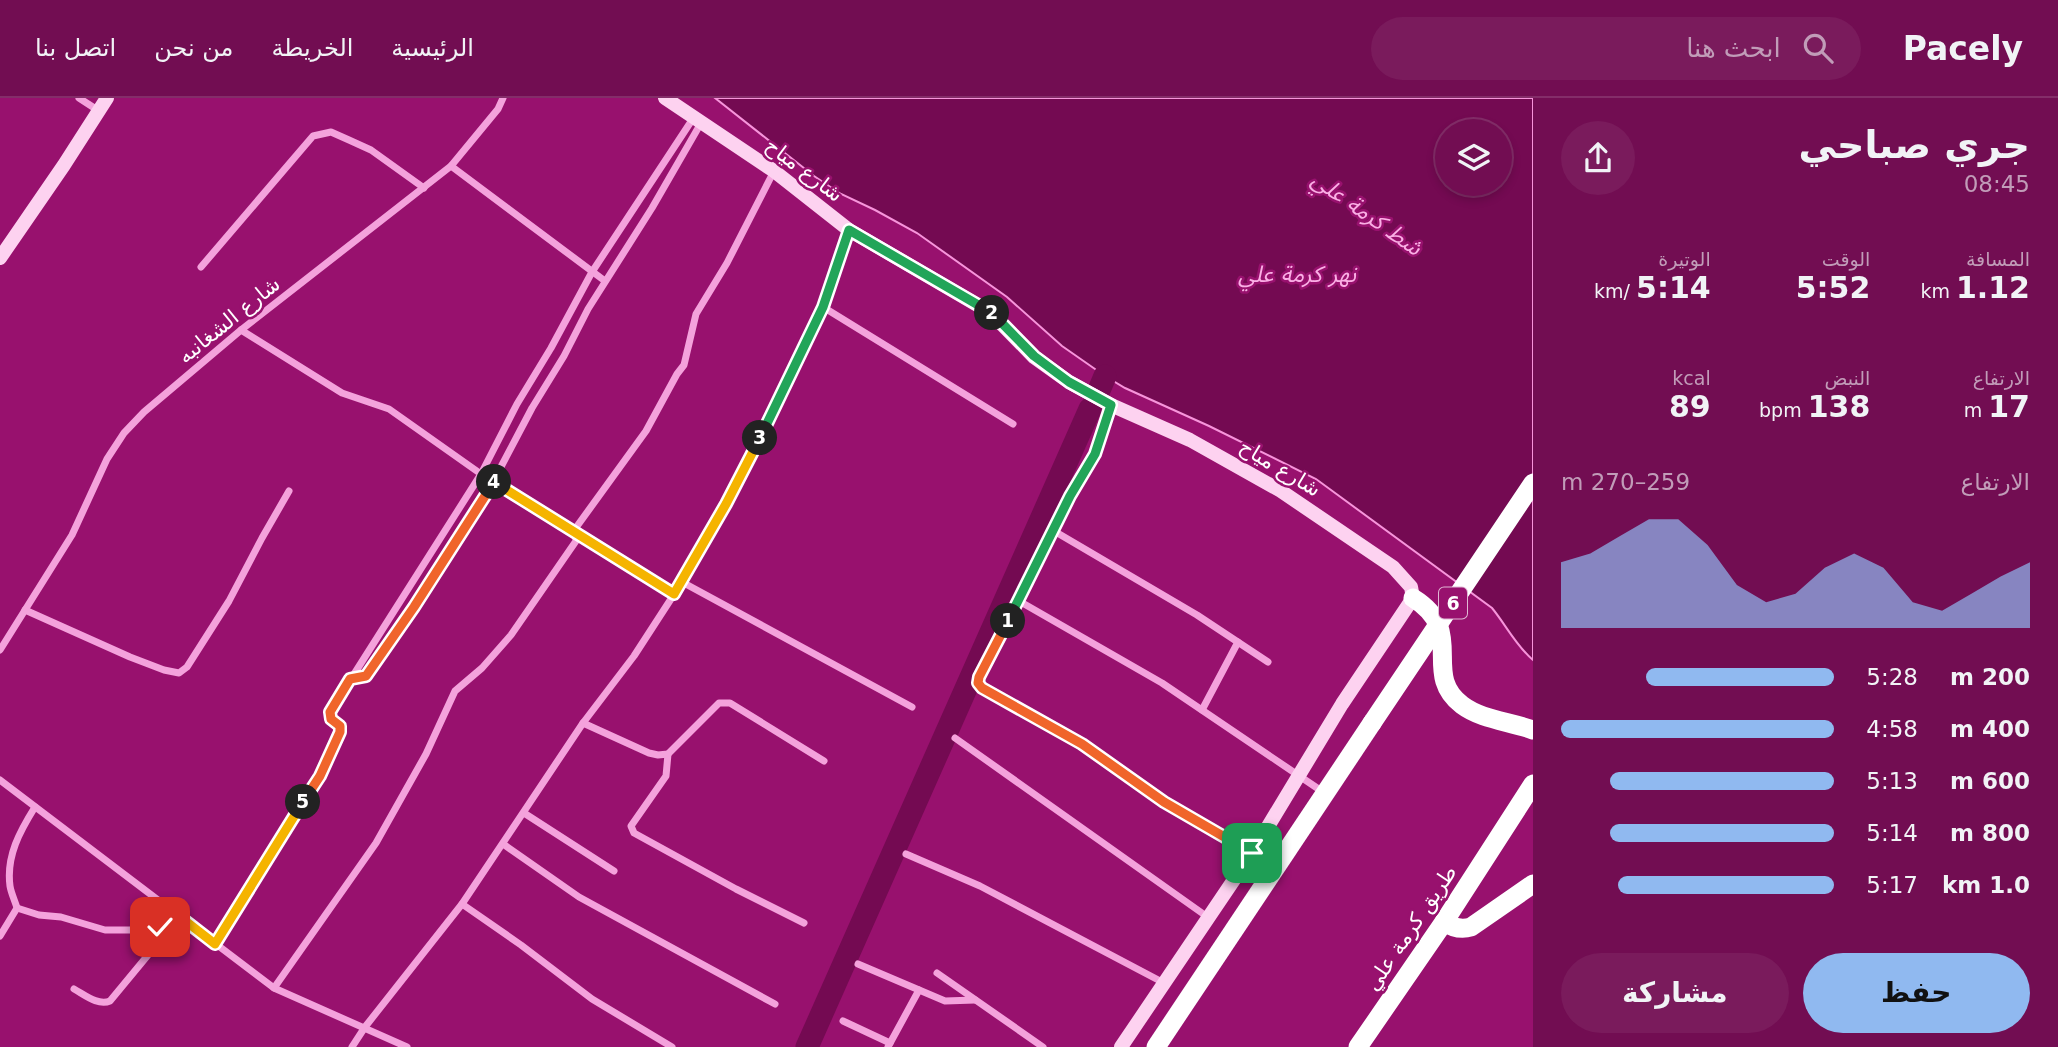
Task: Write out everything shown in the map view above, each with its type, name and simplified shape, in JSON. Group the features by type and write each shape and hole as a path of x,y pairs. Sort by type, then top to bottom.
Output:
{"highway":[{"name":"6","path":"1156,1047 1533,483"},
{"path":"1413,598 1430,610 1440,624 1443,676 1454,698 1468,709 1488,718 1533,730"},
{"name":"طريق كرمة علي","path":"1358,1047 1444,922 1533,784"},
{"path":"1444,922 1464,929 1533,884"}],"street":[{"path":"79,98 99,111"},
{"path":"0,258 107,98"},
{"name":"شارع الشغانبه","path":"0,650 72,535 107,459 124,432 242,330 451,166 498,108 503,98"},
{"name":"شارع مياح","path":"665,98 774,172 849,230 991,313 1034,356 1069,382 1111,405 1190,440 1281,491 1392,567 1411,587 1413,598"},
{"path":"215,944 320,776 340,732 340,726 331,719 330,712 481,474 517,404 592,272 697,120"},
{"path":"350,679 366,676 414,607 493,482 588,309 652,208 697,120"},
{"path":"201,267 313,136 331,132 371,150 424,188"},
{"path":"451,166 605,281"},
{"path":"274,988 376,843 426,754 455,691 482,668 511,635 576,541 575,529 646,431 684,365 696,314 727,263 774,172"},
{"path":"352,1047 462,904 583,723 634,656 674,594 754,451 823,307 849,230"},
{"path":"823,307 1013,424"},
{"path":"242,330 342,393 389,409 493,482 674,594"},
{"path":"1111,405 1095,454 1070,496 978,683 982,688 1082,744 1164,802 1252,853"},
{"path":"25,610 130,657 179,673 187,667 229,601 289,491"},
{"path":"1054,531 1197,615 1268,662"},
{"path":"681,582 912,707"},
{"path":"1121,1047 1252,853 1342,704 1413,598"},
{"path":"401,599 414,607"},
{"path":"1019,601 1162,683 1326,793"},
{"path":"1202,710 1238,642"},
{"path":"583,723 649,753 668,754 719,703 730,703 824,761"},
{"path":"955,738 1209,918"},
{"path":"668,754 666,776 631,826 634,833 804,923"},
{"path":"0,780 274,988 407,1047"},
{"path":"0,936 17,908 10,886 11,861 17,837 35,807"},
{"path":"524,813 614,871"},
{"path":"503,844 579,897 775,1004"},
{"path":"906,855 980,886 1164,983"},
{"path":"462,904 592,999 673,1047"},
{"path":"17,908 105,930 160,927 179,916"},
{"path":"74,989 100,1002 110,1001 179,916"},
{"path":"858,964 945,1001 976,1000"},
{"path":"937,973 1043,1047"},
{"path":"843,1021 889,1045 919,990"}],"water":[{"name":"نهر كرمة علي","path":"715,98 1533,98 1533,660 1516,642 1492,608 1316,479 1105,376 1062,346 1007,297 917,233 841,194"}],"waterway":[{"path":"1100,388 1105,376"},
{"path":"807,1047 1090,409"}],"route":[{"path":"160,927 179,916 215,944 320,776 340,732 340,726 331,719 330,712 350,679 366,676 414,607 493,482 674,594 754,451 823,307 849,230 991,313 1034,356 1069,382 1111,405 1095,454 1070,496 978,683 982,688 1082,744 1164,802 1252,853"}],"water label":[{"name":"شط كرمة علي","path":"1367,213"}]}
